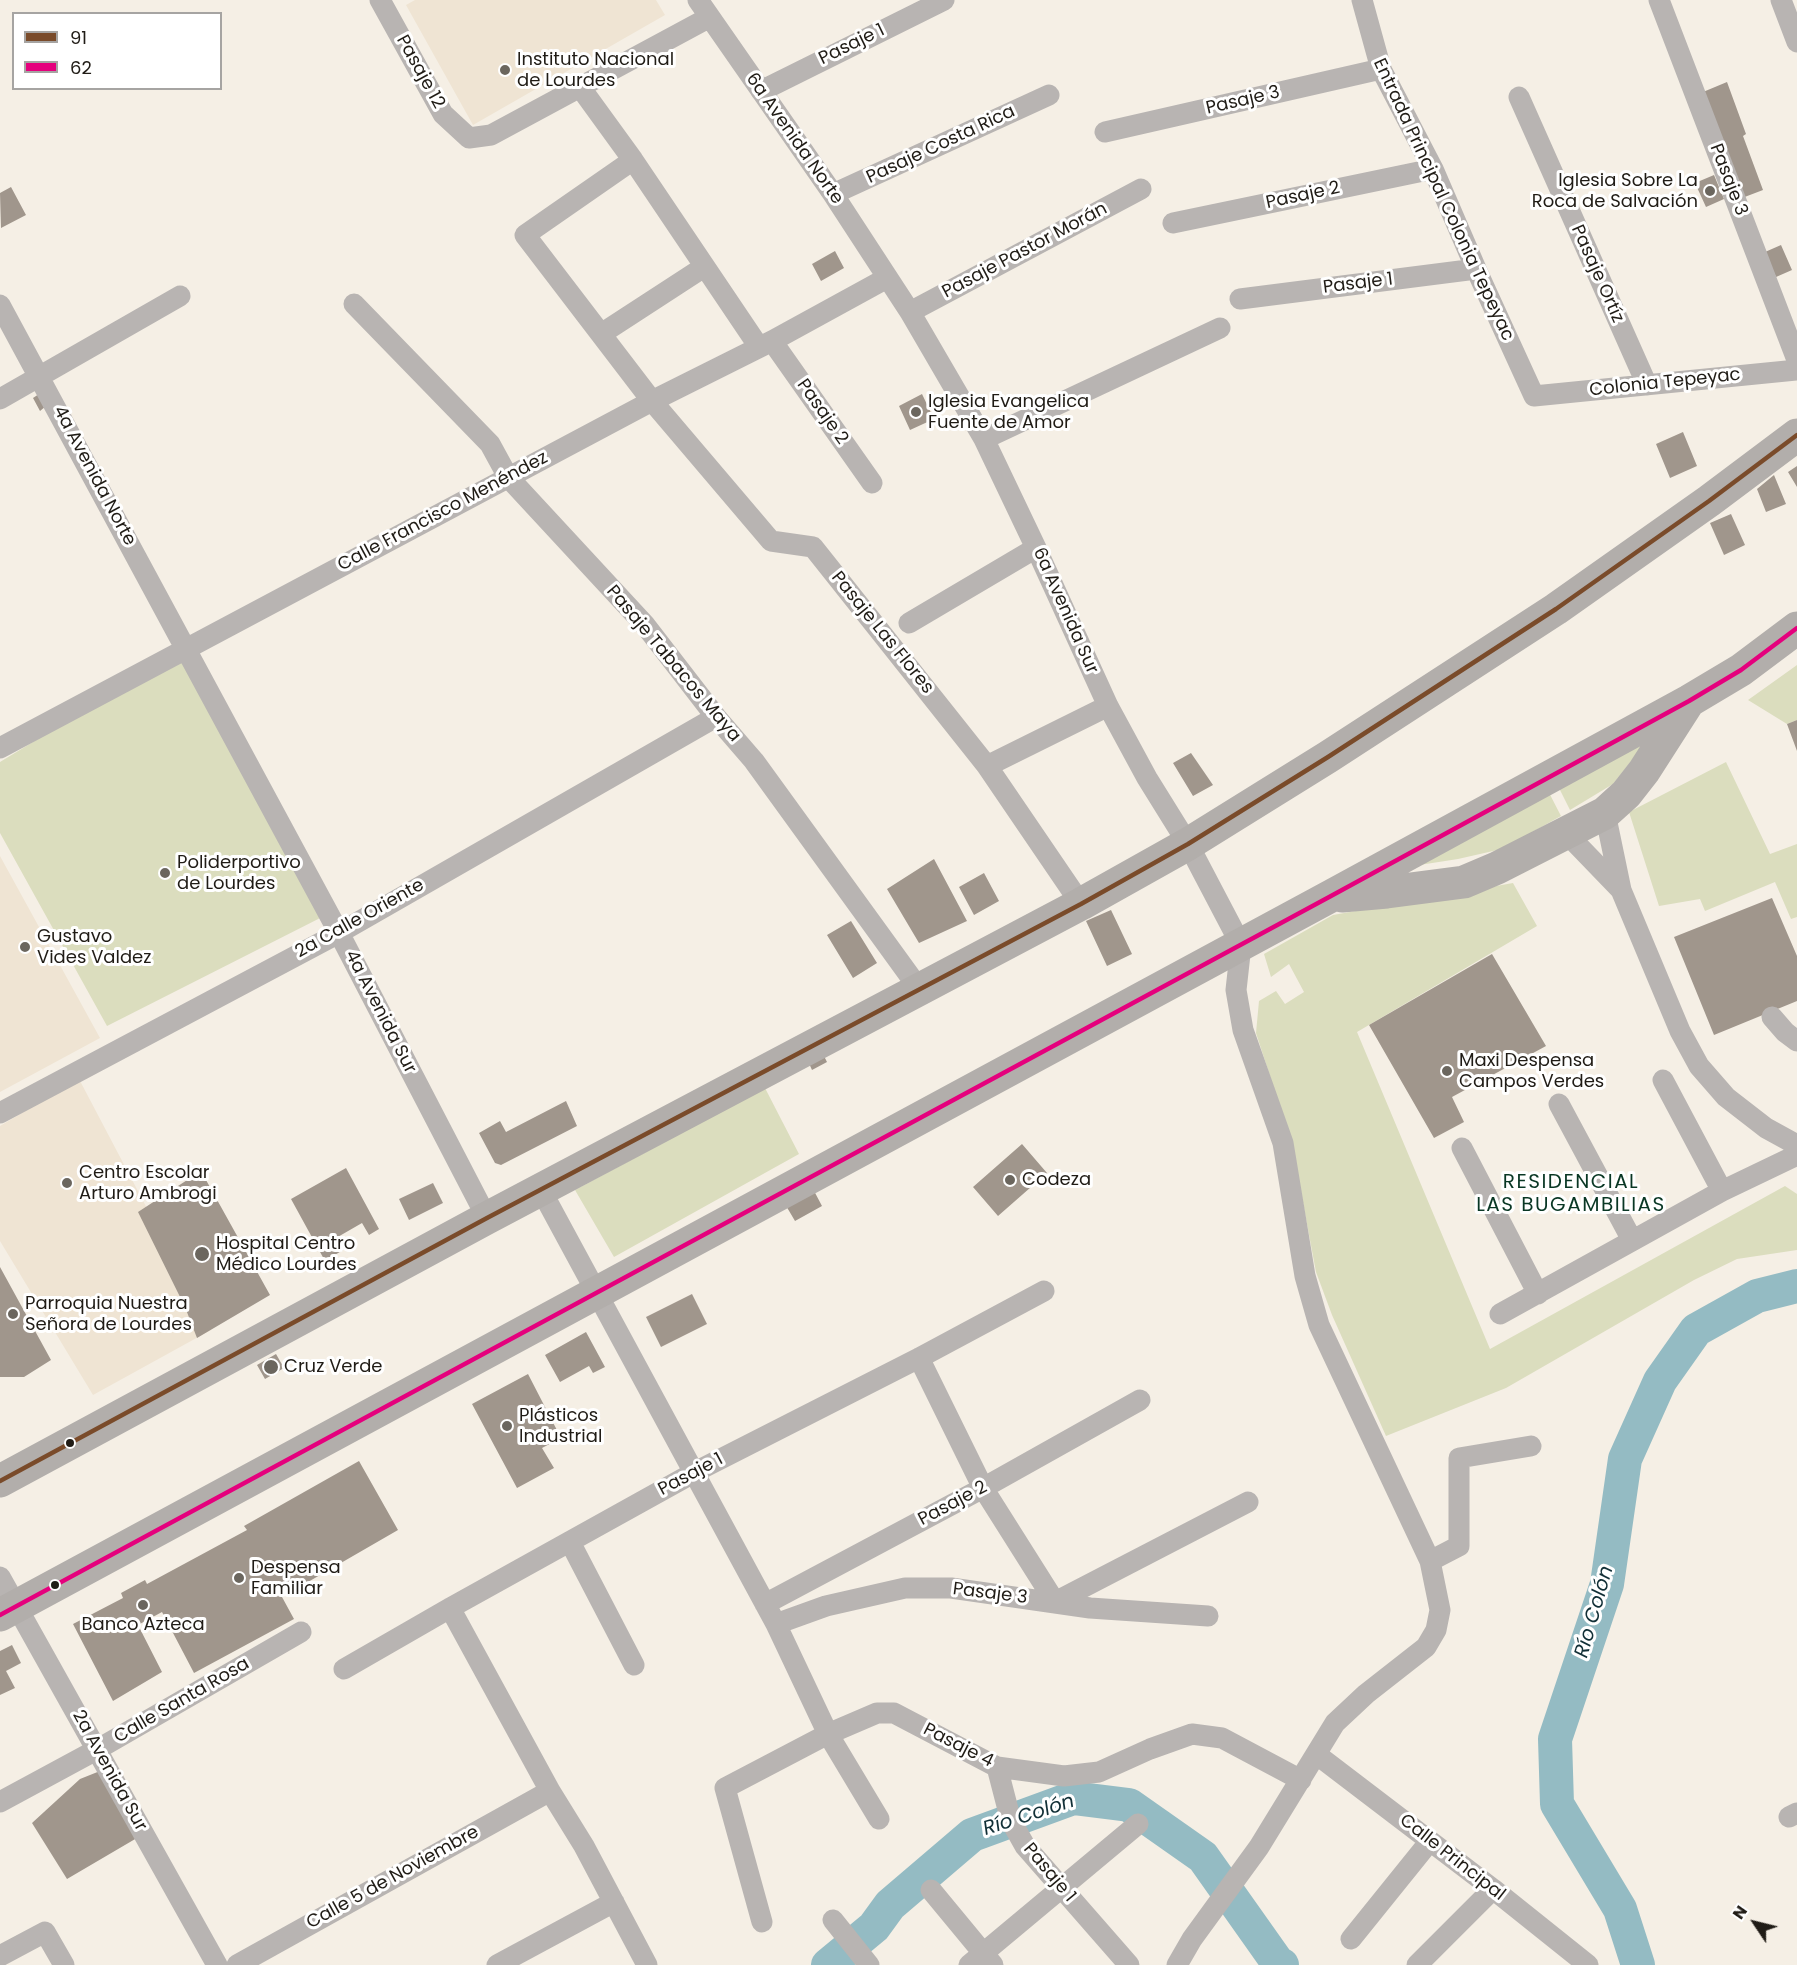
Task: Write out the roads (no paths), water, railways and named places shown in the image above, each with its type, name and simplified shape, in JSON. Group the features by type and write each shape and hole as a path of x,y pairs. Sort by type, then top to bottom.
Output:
{"highway":[{"path":"0,1481 487,1218 1082,904 1188,844 1338,751 1556,609 1709,501 1797,435"},
{"path":"9,1610 1689,701 1741,670 1797,628"},
{"path":"1331,896 1387,892 1464,882 1497,868 1605,813 1626,794 1644,771 1689,701"}],"street":[{"name":"Pasaje 12","path":"380,0 443,114 469,138 491,135 579,87"},
{"name":"Pasaje 1","path":"761,91 944,0"},
{"name":"Entrada Principal Colonia Tepeyac","path":"1362,0 1381,69 1433,169 1534,396"},
{"name":"Pasaje 3","path":"1659,0 1797,360"},
{"path":"1781,0 1797,42"},
{"name":"6a Avenida Norte","path":"703,5 833,194 887,278"},
{"path":"579,87 703,5"},
{"name":"Pasaje 3","path":"1105,132 1381,69"},
{"name":"Pasaje 2","path":"579,87 633,160 704,267 872,483"},
{"name":"Pasaje Costa Rica","path":"833,194 1049,95"},
{"name":"Pasaje Ortíz","path":"1519,97 1647,385"},
{"name":"Pasaje Las Flores","path":"633,160 525,235 652,401 771,541 813,547 987,766 1082,904"},
{"name":"Pasaje 2","path":"1173,223 1433,169"},
{"name":"Pasaje Pastor Morán","path":"909,312 1141,189"},
{"path":"601,334 704,267"},
{"name":"Pasaje 1","path":"1240,299 1476,269"},
{"name":"6a Avenida Sur","path":"887,278 984,439 1108,706 1188,844 1241,945"},
{"name":"Calle Francisco Menéndez","path":"0,748 887,278"},
{"path":"0,399 180,296"},
{"name":"Pasaje Tabacos Maya","path":"354,304 489,444 508,477 645,624 716,717 754,761 920,990"},
{"name":"4a Avenida Norte","path":"0,305 40,375 186,649"},
{"path":"984,439 1220,328"},
{"name":"Colonia Tepeyac","path":"1534,396 1797,370"},
{"path":"909,623 1036,548"},
{"name":"4a Avenida Sur","path":"186,649 339,933 487,1218"},
{"path":"987,766 1108,706"},
{"name":"2a Calle Oriente","path":"0,1113 339,933 716,717"},
{"path":"1605,813 1620,890 1680,1031 1700,1066 1726,1097 1766,1128 1797,1145"},
{"path":"1566,833 1620,890"},
{"path":"1177,1965 1217,1903 1259,1847 1335,1723 1366,1694 1426,1647 1436,1630 1440,1610 1430,1562 1319,1325 1305,1276 1283,1143 1243,1030 1236,990 1241,945"},
{"path":"1772,1017 1785,1032 1797,1041"},
{"path":"1663,1080 1722,1191"},
{"path":"1559,1104 1632,1240"},
{"path":"1462,1148 1538,1294"},
{"path":"1500,1314 1722,1191 1797,1155"},
{"path":"541,1190 776,1624 828,1734 879,1819"},
{"name":"Pasaje 1","path":"344,1669 695,1472 920,1358 1044,1291"},
{"path":"920,1358 983,1488 1055,1602 1248,1502"},
{"name":"Pasaje 2","path":"765,1604 983,1488 1140,1400"},
{"path":"1430,1562 1459,1546 1459,1458 1531,1446"},
{"path":"570,1542 634,1665"},
{"name":"2a Avenida Sur","path":"0,1577 9,1610 98,1749 217,1965"},
{"name":"Pasaje 3","path":"776,1624 826,1606 905,1588 951,1588 1090,1608 1208,1616"},
{"path":"450,1608 550,1791 584,1846 647,1965"},
{"name":"Calle Santa Rosa","path":"0,1802 98,1749 301,1632"},
{"name":"Pasaje 4","path":"762,1922 725,1788 828,1734 877,1713 894,1713 997,1767 1064,1776 1099,1772 1150,1749 1192,1734 1222,1738 1300,1780"},
{"name":"Calle Principal","path":"1316,1754 1587,1965"},
{"name":"Pasaje 1","path":"997,1767 1011,1821 1024,1846 1129,1965"},
{"name":"Calle 5 de Noviembre","path":"237,1965 550,1791"},
{"path":"931,1890 982,1961 1138,1824"},
{"path":"1351,1939 1430,1841"},
{"path":"1416,1965 1492,1889"},
{"path":"497,1965 614,1902"},
{"path":"833,1920 863,1958"},
{"path":"0,1956 45,1932 64,1965"}],"waterway":[{"name":"Río Colón","path":"1638,1965 1620,1909 1557,1804 1555,1739 1607,1584 1625,1459 1660,1381 1696,1330 1757,1296 1797,1286"},
{"name":"Río Colón","path":"828,1965 874,1927 890,1905 972,1835 1073,1798 1129,1805 1203,1857 1278,1963 1282,1965"}],"place":[{"name":"Instituto Nacional de Lourdes","path":"505,70"},
{"name":"Iglesia Sobre La Roca de Salvación","path":"1710,191"},
{"name":"Iglesia Evangelica Fuente de Amor","path":"916,412"},
{"name":"Poliderportivo de Lourdes","path":"165,873"},
{"name":"Gustavo Vides Valdez","path":"25,947"},
{"name":"Maxi Despensa Campos Verdes","path":"1447,1071"},
{"name":"Codeza","path":"1010,1180"},
{"name":"Centro Escolar Arturo Ambrogi","path":"67,1183"},
{"name":"Hospital Centro Médico Lourdes","path":"202,1254"},
{"name":"Parroquia Nuestra Señora de Lourdes","path":"13,1314"},
{"name":"Cruz Verde","path":"271,1367"},
{"name":"Plásticos Industrial","path":"507,1426"},
{"name":"Despensa Familiar","path":"239,1578"},
{"name":"Banco Azteca","path":"143,1605"}],"district":[{"name":"RESIDENCIAL LAS BUGAMBILIAS","path":"1571,1194"}]}
